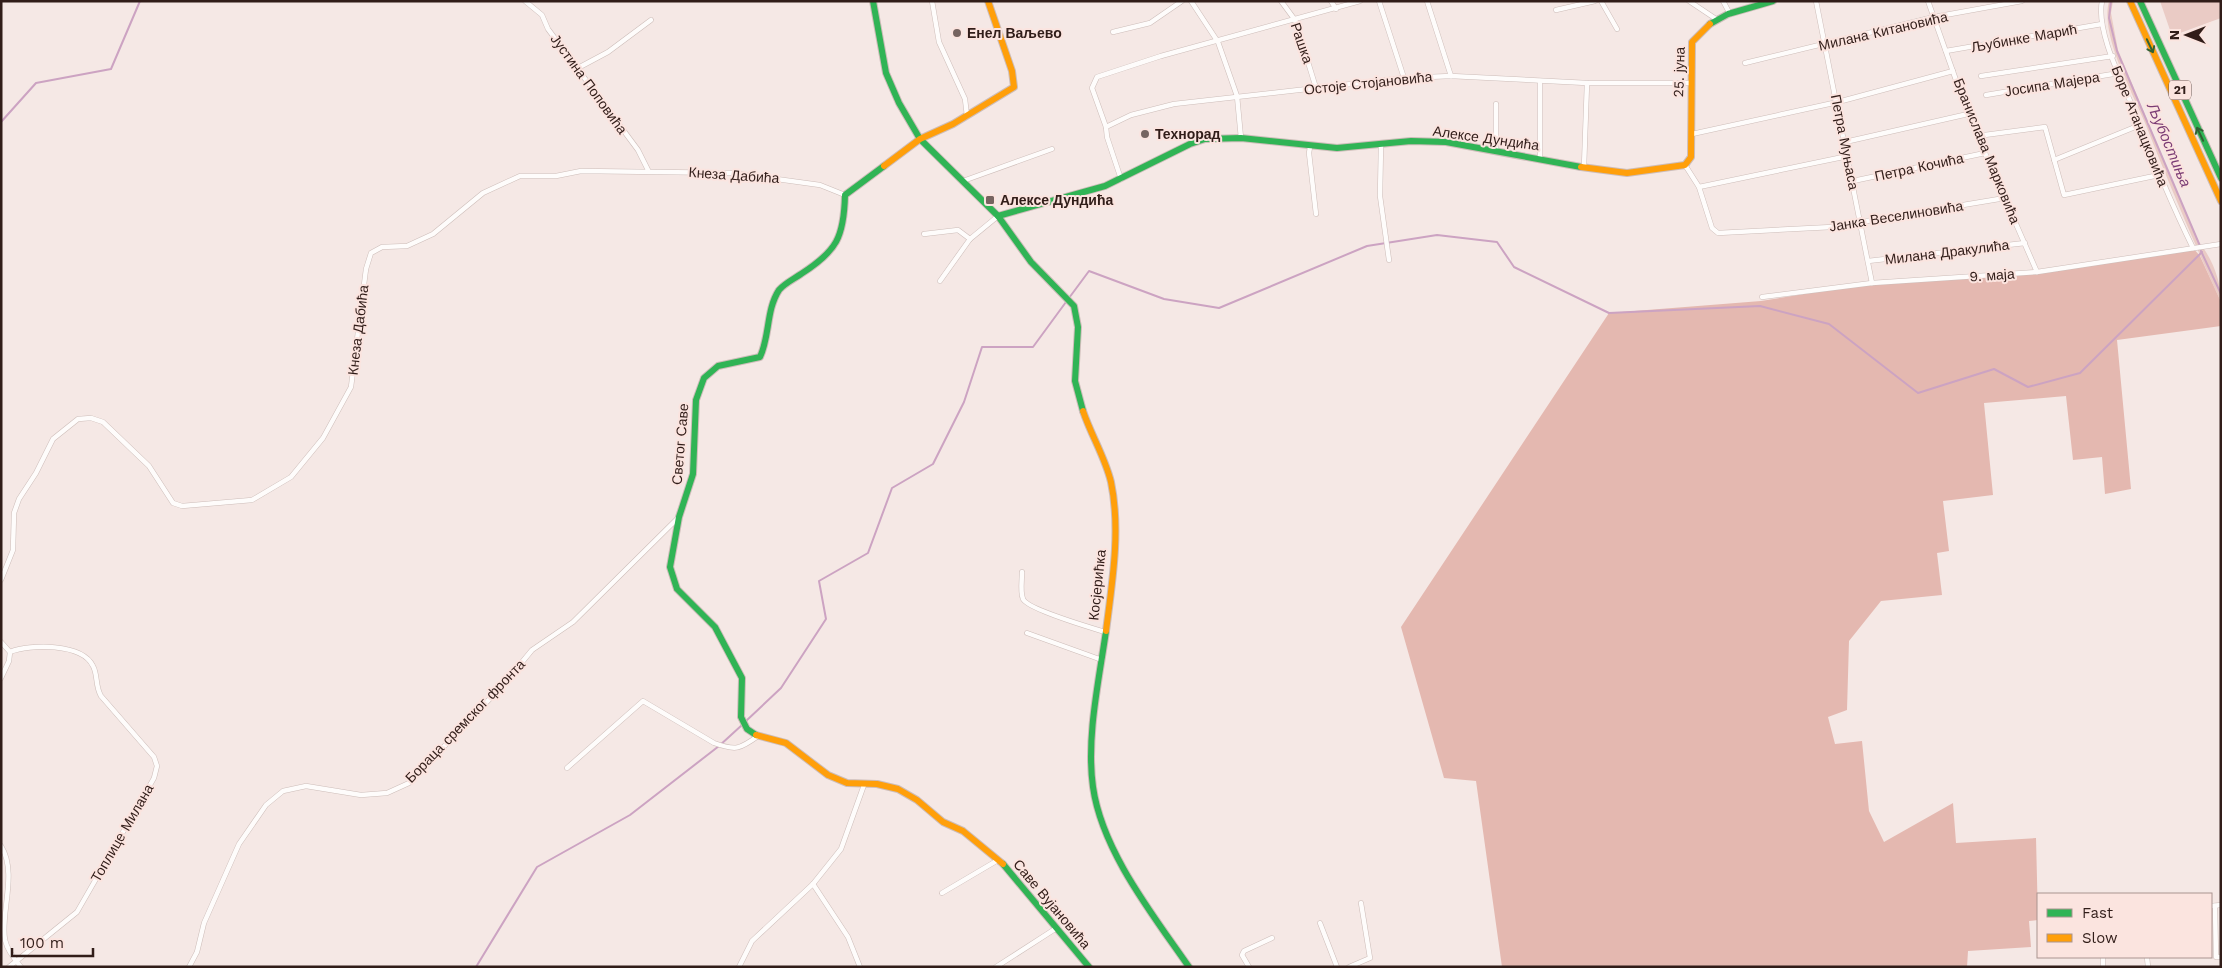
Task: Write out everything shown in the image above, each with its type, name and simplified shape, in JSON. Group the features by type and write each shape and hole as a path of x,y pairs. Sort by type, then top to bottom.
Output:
{"street":[{"name":"Јустина Поповића","path":"525,1 542,15 548,29 638,150 648,170"},
{"name":"Косјерићка","path":"873,1 886,73 899,103 920,139 998,216 1031,262 1074,306 1078,322 1074,367 1076,391 1080,406 1107,465 1113,493 1115,530 1093,737 1093,787 1101,817 1118,854 1158,922 1189,967"},
{"path":"932,1 939,42 965,99 967,116"},
{"path":"845,195 920,139 967,116 1012,90 1015,85 1011,68 992,20 988,1"},
{"path":"1113,32 1150,23 1182,1"},
{"path":"1191,1 1218,42 1237,96 1241,138"},
{"name":"Рашка","path":"1281,1 1295,20 1316,88"},
{"path":"1332,1 1336,9"},
{"path":"1121,179 1092,88 1097,77 1161,56 1218,42 1360,1"},
{"path":"1379,1 1404,78"},
{"path":"1427,1 1450,76"},
{"path":"1556,10 1595,1"},
{"path":"1601,1 1617,29"},
{"path":"1689,1 1716,19"},
{"path":"1723,1 1730,14"},
{"name":"25. јуна","path":"1685,165 1691,157 1690,83 1692,42 1704,27 1716,19 1773,1"},
{"name":"Петра Муњаса","path":"1816,1 1838,102 1872,282"},
{"name":"Бранислава Марковића","path":"1928,1 1968,114 2037,272"},
{"name":"Милана Китановића","path":"1745,63 1934,17 2022,1"},
{"name":"Боре Атанацковића","path":"2102,1 2102,24 2112,56 2158,175 2192,248"},
{"name":"21","path":"2130,1 2221,201"},
{"name":"21","path":"2140,1 2221,178"},
{"path":"578,68 608,52 651,20"},
{"name":"Љубинке Марић","path":"1946,51 2102,24"},
{"path":"1981,76 2112,56"},
{"path":"1692,134 1838,102 1953,71"},
{"name":"Јосипа Мајера","path":"1986,94 2119,73"},
{"name":"Остоје Стојановића","path":"1106,127 1145,110 1174,104 1404,78 1450,76 1587,84 1690,83"},
{"path":"1540,81 1540,158"},
{"path":"1584,167 1587,84"},
{"path":"1496,104 1496,150"},
{"path":"1845,142 1968,114"},
{"path":"2054,160 2140,125"},
{"path":"1977,136 2044,127 2048,131 2062,194 2158,175"},
{"name":"Алексе Дундића","path":"998,216 1089,191 1121,179 1200,140 1241,138 1310,147 1337,148 1411,141 1446,142 1540,158 1603,172 1626,173 1662,170 1685,165"},
{"path":"1381,145 1380,196 1389,260"},
{"path":"1310,147 1309,153 1316,214"},
{"path":"963,181 1052,150"},
{"name":"Петра Кочића","path":"1853,181 1985,153"},
{"path":"1685,165 1699,187 1848,156"},
{"name":"Кнеза Дабића","path":"1,580 13,550 14,513 18,499 36,473 53,439 78,419 91,418 102,422 148,466 173,503 182,506 252,500 291,477 323,438 351,387 366,269 371,253 382,247 407,246 433,234 483,193 520,176 556,176 582,171 648,170 734,173 769,176 820,185 845,195"},
{"name":"Јанка Веселиновића","path":"1699,187 1712,228 1718,233 1848,226 2005,198"},
{"name":"Светог Саве","path":"741,717 742,678 714,627 677,589 670,567 679,518 693,474 696,400 704,378 718,366 760,357 764,348 770,310 781,288 833,252 845,227 845,195"},
{"path":"940,282 970,239 982,226 998,216"},
{"path":"924,234 958,230 970,239"},
{"name":"Милана Дракулића","path":"1868,261 2025,243"},
{"name":"9. маја","path":"1762,297 1872,282 2037,272 2221,244"},
{"name":"Бораца сремског фронта","path":"188,967 197,952 204,923 239,844 266,805 283,791 306,786 361,795 387,793 409,784 504,684 532,650 573,622 679,518"},
{"path":"1022,572 1023,601 1043,612 1105,632"},
{"path":"1028,633 1102,660"},
{"path":"1,642 10,652 1,678"},
{"name":"Топлице Милана","path":"10,652 19,648 67,649 79,652 95,667 97,690 100,696 154,757 157,766 154,778 77,912 16,962"},
{"path":"567,768 643,701 724,747 743,747 758,736"},
{"name":"Саве Вујановића","path":"741,717 747,729 758,736 786,743 828,775 847,783 877,784 900,790 917,800 943,822 963,832 1005,866 1087,966"},
{"path":"739,967 752,941 813,884 841,849 864,785"},
{"path":"1,846 5,851 8,875 4,939 16,962 21,967"},
{"path":"942,893 998,860"},
{"path":"813,884 848,937 860,967"},
{"path":"1349,967 1370,958 1360,903"},
{"path":"2216,906 2216,957 2221,957"},
{"path":"1320,923 1337,967"},
{"path":"996,967 1055,929"},
{"path":"1248,967 1242,955 1244,951 1272,938"},
{"path":"8,967 16,962"}],"shaded area":[{"path":"2109,1 2113,1 2111,13 2118,50 2198,241 2208,255 2215,270 2221,302 2113,47 2107,15"},
{"path":"2160,1 2221,1 2221,18 2172,36"},
{"path":"2193,248 2200,256 2221,302 2221,326 2117,340 2131,489 2105,494 2102,457 2073,460 2066,396 1984,403 1993,495 1943,501 1949,551 1937,553 1942,595 1881,601 1849,641 1847,710 1828,717 1835,744 1862,741 1869,811 1884,842 1953,803 1956,843 2036,838 2037,920 2029,921 2031,947 1968,951 1967,967 1502,967 1476,781 1444,778 1401,627 1609,313 1761,301 1872,283 2037,272"}],"waterway":[{"path":"1,122 36,83 111,69 140,1"},
{"name":"Љубостиња","path":"2111,1 2109,18 2117,51 2200,246"},
{"path":"1069,298 1089,271 1164,299 1219,308 1367,246 1437,235 1497,242 1514,267 1609,313 1760,306 1829,324 1918,393 1994,369 2028,387 2080,373 2202,252"},
{"name":"Љубостиња","path":"2201,251 2221,294"},
{"path":"746,721 781,688 826,619 819,581 868,553 892,488 933,464 964,402 982,347 1033,347 1066,302"},
{"path":"476,967 537,867 630,815 719,746 742,725"}],"traffic: fast":[{"path":"873,1 886,73 899,103 920,139 998,216 1031,262 1074,306 1078,327 1075,381 1083,411"},
{"path":"1710,24 1728,14 1773,1"},
{"path":"2140,1 2221,178"},
{"path":"998,216 1105,186 1190,144 1205,139 1241,138 1337,148 1411,141 1446,142 1581,167"},
{"path":"756,735 747,729 741,717 742,678 715,627 677,589 670,567 679,517 693,474 696,400 704,378 718,366 760,357 772,306 779,290 813,266 830,250 836,242 843,222 845,195 884,166"},
{"path":"1106,631 1094,709 1091,749 1093,787 1098,811 1107,835 1131,882 1189,967"},
{"path":"1003,864 1089,967"}],"traffic: slow":[{"path":"884,166 920,139 953,124 1014,87 1012,71 988,1"},
{"path":"2130,1 2221,201"},
{"path":"1581,167 1627,173 1685,165 1691,157 1692,42 1710,24"},
{"path":"1083,411 1102,455 1111,482 1114,500 1114,557 1106,631"},
{"path":"756,735 786,743 828,775 847,783 877,784 898,789 917,800 943,822 963,831 1003,864"}],"place":[{"name":"Енел Ваљево","path":"957,33"},
{"name":"Технорад","path":"1145,134"},
{"name":"Алексе Дундића","path":"990,200"}]}
